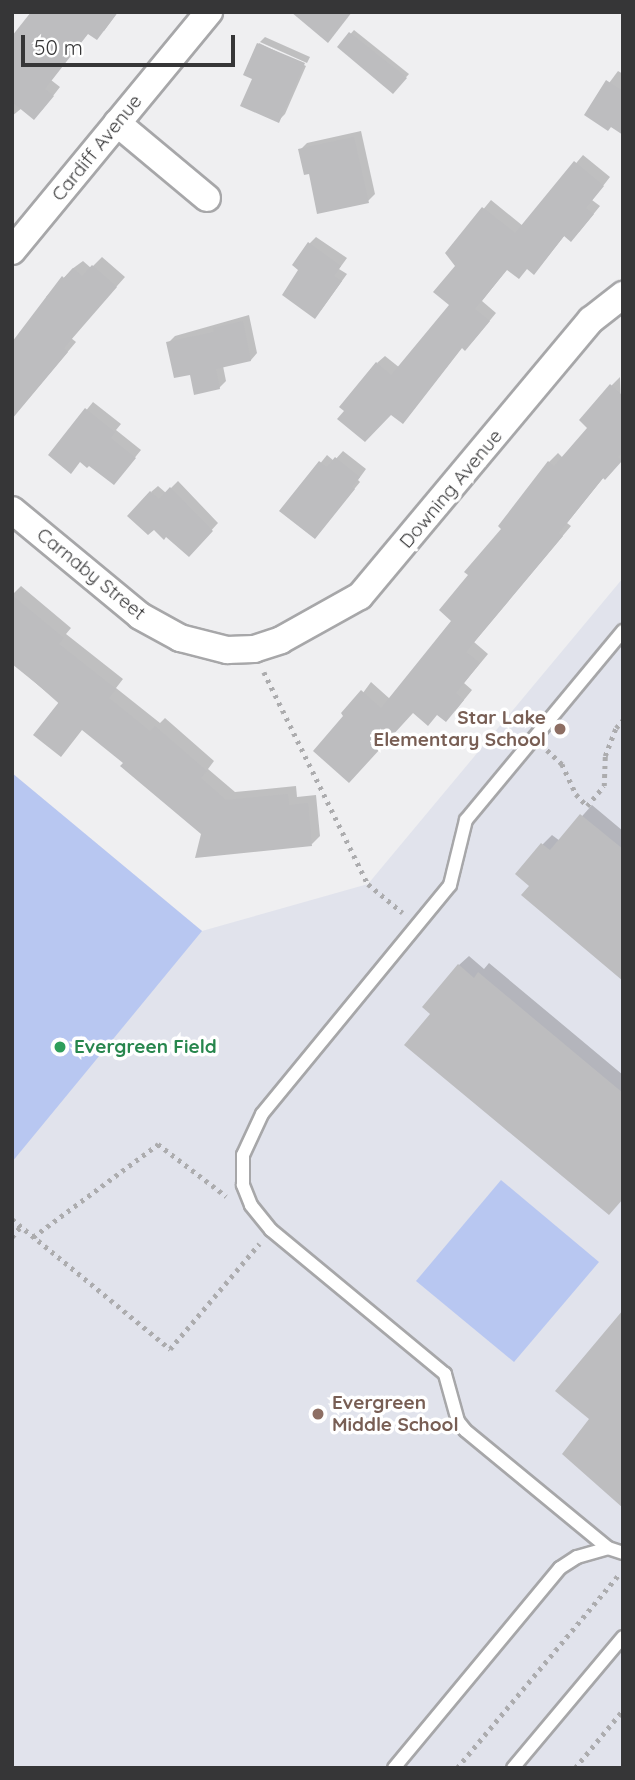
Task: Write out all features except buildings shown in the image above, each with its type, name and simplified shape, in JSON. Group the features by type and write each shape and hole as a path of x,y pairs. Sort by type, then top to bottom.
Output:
{"street":[{"name":"Cardiff Avenue","path":"12,251 209,12"},
{"path":"117,123 207,198"},
{"name":"Downing Avenue","path":"254,649 281,640 360,596 591,320 623,295"},
{"name":"Carnaby Street","path":"12,510 141,616 180,638 227,650 254,649"}],"lane":[{"path":"623,631 466,820 450,885 262,1114 251,1132 243,1155 243,1185 251,1205 271,1230 445,1374 458,1421 465,1430 608,1548 623,1553"},
{"path":"394,1768 560,1568 577,1557 608,1548"},
{"path":"513,1768 623,1637"}],"path":[{"path":"254,649 368,884 417,925"},
{"path":"533,739 562,764 576,794 587,806 604,786 605,756 616,728 623,720"},
{"path":"33,1237 158,1144 231,1200 251,1205"},
{"path":"12,1219 170,1349 271,1230"},
{"path":"12,1237 20,1227"},
{"path":"457,1768 623,1570"},
{"path":"575,1768 623,1710"}],"shaded area":[{"name":"Evergreen Middle School","path":"623,578 623,1768 12,1768 12,773 202,931 368,884"},
{"name":"Evergreen Field","path":"12,773 202,931 12,1162"},
{"path":"501,1180 599,1262 514,1362 416,1281"}],"place":[{"name":"Star Lake Elementary School","path":"560,729"},
{"name":"Evergreen Field","path":"60,1047"},
{"name":"Evergreen Middle School","path":"318,1414"}]}
